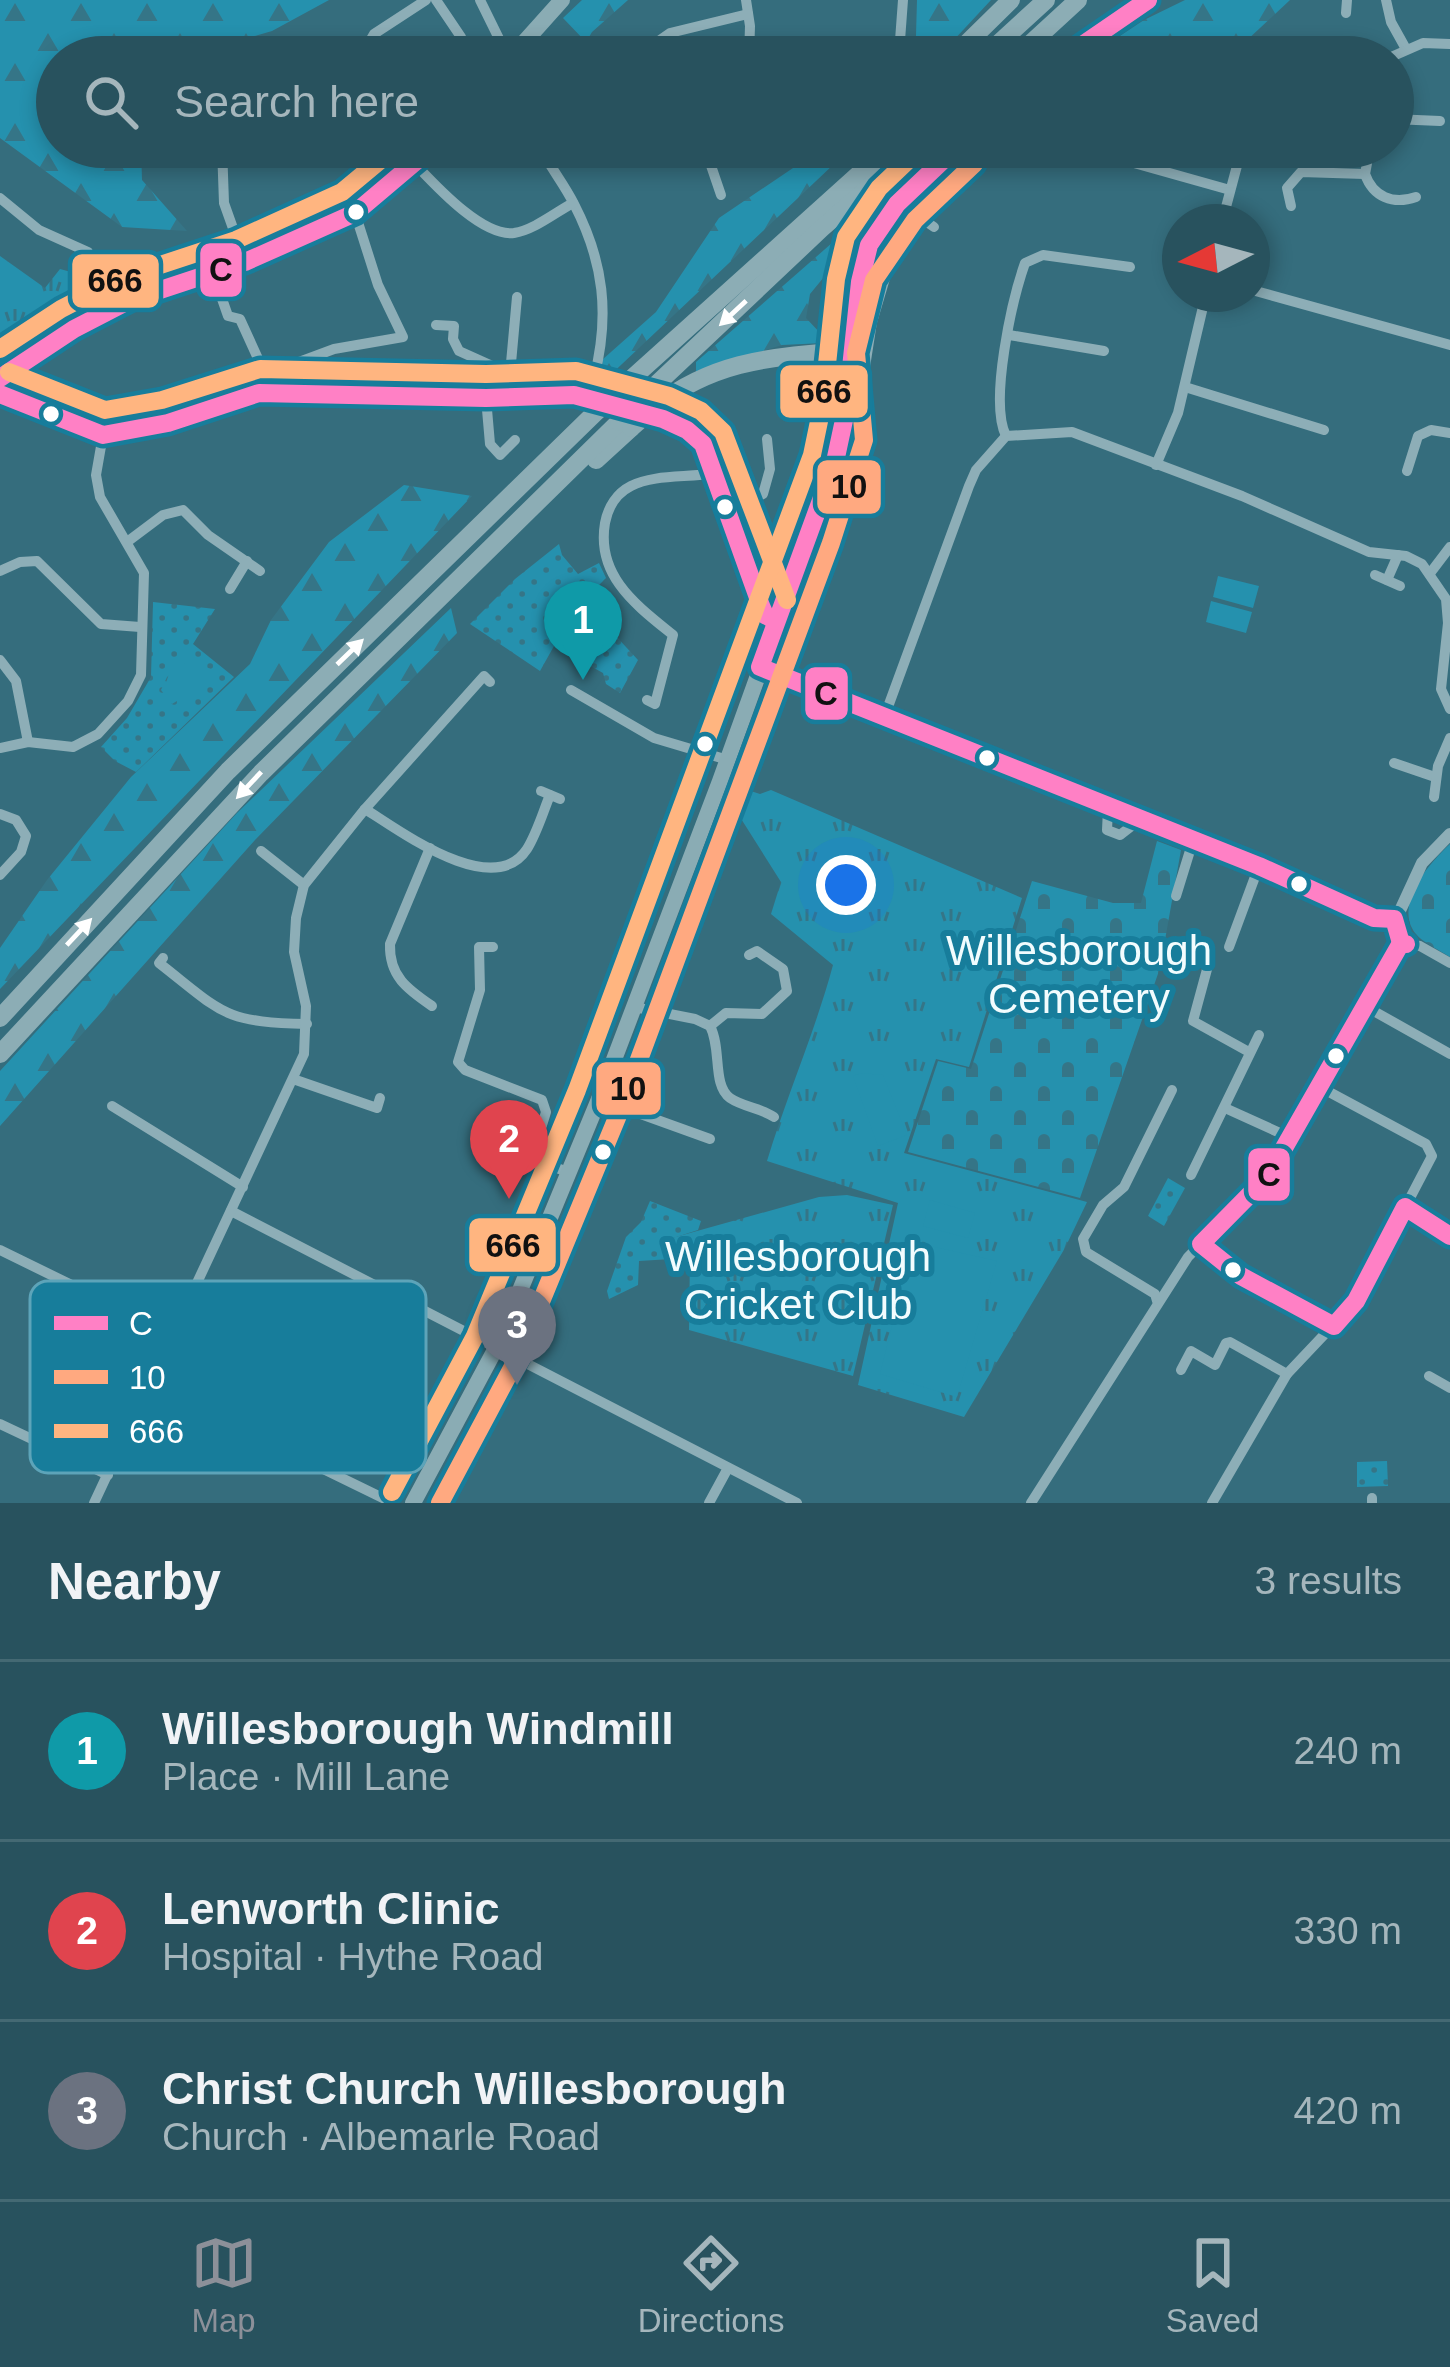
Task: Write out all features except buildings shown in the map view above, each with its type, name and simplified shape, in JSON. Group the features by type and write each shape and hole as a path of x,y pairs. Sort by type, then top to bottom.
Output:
{"highway":[{"path":"974,36 1011,0"},
{"path":"1007,36 1046,0"},
{"path":"1039,36 1078,0"},
{"path":"797,228 850,168"},
{"path":"0,1018 228,771 593,404 619,390 865,168"},
{"path":"0,1054 261,772 452,584 649,402 822,228 891,168"},
{"path":"649,402 723,367 832,352"},
{"path":"792,355 811,362 837,405"}],"main road":[{"path":"529,36 562,0"},
{"path":"1096,36 1148,0"},
{"path":"0,378 130,300 245,262 355,213 411,168"},
{"path":"848,437 837,405 832,352 845,286 897,204 934,168"},
{"path":"413,1503 497,1346 599,1099 776,621 798,581 835,462 848,437 860,282 869,245"},
{"path":"832,352 842,345 849,305 860,282"}],"street":[{"path":"374,36 426,0"},
{"path":"436,0 461,36"},
{"path":"480,0 498,36"},
{"path":"746,0 749,36"},
{"path":"900,36 903,0"},
{"path":"1386,0 1399,36"},
{"path":"666,36 748,14"},
{"path":"1414,47 1450,44"},
{"path":"1414,121 1434,122 1429,139"},
{"path":"222,168 224,203 245,262"},
{"path":"420,168 449,200 504,232 522,230 573,203"},
{"path":"552,168 593,245 606,309 594,377"},
{"path":"711,168 721,195"},
{"path":"1151,168 1230,190"},
{"path":"1226,204 1236,168"},
{"path":"1365,168 1375,191 1400,202 1416,197"},
{"path":"1287,188 1306,170 1364,174"},
{"path":"1273,186 1287,188"},
{"path":"1287,188 1292,206"},
{"path":"0,198 39,230 88,252"},
{"path":"848,437 888,268 929,202"},
{"path":"1400,202 1402,216"},
{"path":"284,392 291,365 334,349 403,337 378,285 355,213"},
{"path":"918,216 934,227"},
{"path":"1006,436 997,394 1023,267 1030,257 1113,257 1130,268"},
{"path":"213,273 228,316 240,319 260,363"},
{"path":"1270,295 1450,345"},
{"path":"518,297 510,374 520,395"},
{"path":"1156,465 1178,413 1202,312"},
{"path":"436,325 454,326 453,340 459,351 510,374"},
{"path":"1010,335 1089,340 1104,351"},
{"path":"1185,387 1324,430"},
{"path":"0,394 106,435 168,423 256,393 284,392 520,395 593,404 687,430 706,448 760,606 776,621"},
{"path":"486,398 490,444 500,455 515,440"},
{"path":"1412,467 1418,436 1431,430 1450,433"},
{"path":"885,715 976,470 1006,436 1072,432 1241,496 1369,552 1413,559 1431,572 1446,598 1449,624 1441,689 1450,710"},
{"path":"0,748 28,742 74,747 102,732 128,701 141,674 141,562 99,494 96,475 106,435"},
{"path":"726,505 763,494 770,469 767,439"},
{"path":"647,700 656,704 673,635 626,595 613,577 605,555 607,512 623,492 646,481 714,473"},
{"path":"127,542 163,515 182,509 208,535 260,571"},
{"path":"1431,572 1450,547"},
{"path":"591,559 605,555"},
{"path":"1398,555 1381,578 1400,586"},
{"path":"0,571 20,562 37,562 101,624 140,626"},
{"path":"230,589 248,562"},
{"path":"782,658 780,646 798,581"},
{"path":"144,584 159,584"},
{"path":"10,648 1,660 16,681 28,742"},
{"path":"760,668 1259,866 1374,918 1394,919"},
{"path":"199,1281 304,1054 307,1024 294,952 304,885 484,676 490,682"},
{"path":"571,690 654,738 728,760"},
{"path":"1435,797 1436,777 1450,738"},
{"path":"1394,763 1436,777"},
{"path":"365,809 430,848 475,866 510,863 527,849 550,795"},
{"path":"1108,809 1107,830 1112,835 1120,836 1138,821"},
{"path":"0,814 16,820 26,836 21,853 0,875"},
{"path":"1030,1503 1157,1301 1201,1244 1263,1182 1291,1138 1363,1005 1396,956 1401,943 1394,919 1422,863 1450,834"},
{"path":"1176,896 1193,841"},
{"path":"430,848 390,944 389,958 399,981 432,1006"},
{"path":"261,851 304,885"},
{"path":"1229,947 1259,866"},
{"path":"1401,943 1420,946 1450,963"},
{"path":"493,946 479,946 480,990 458,1062 465,1070 542,1100 546,1112 533,1155 537,1161 568,1172"},
{"path":"710,1026 726,1013 762,1014 787,991 783,969 754,949"},
{"path":"164,958 159,963 218,1010 257,1024 307,1024"},
{"path":"1210,962 1193,1021 1249,1052"},
{"path":"1363,1005 1450,1054"},
{"path":"634,1007 695,1018 710,1026 719,1046 723,1090 735,1101 774,1117"},
{"path":"1191,1175 1259,1035"},
{"path":"293,1079 362,1106 377,1108 380,1098"},
{"path":"1212,1503 1287,1374 1356,1301 1431,1161 1430,1148 1318,1087"},
{"path":"1157,1301 1155,1294 1086,1252 1083,1240 1103,1205 1124,1187 1172,1090"},
{"path":"599,1099 710,1139"},
{"path":"1153,1100 1167,1106"},
{"path":"112,1106 243,1187"},
{"path":"1225,1108 1291,1138"},
{"path":"1405,1208 1450,1236"},
{"path":"231,1211 363,1281"},
{"path":"1201,1244 1241,1276 1334,1327"},
{"path":"0,1250 63,1281"},
{"path":"426,1314 497,1346 796,1503"},
{"path":"1181,1370 1191,1352 1215,1364 1226,1342 1231,1342 1287,1374"},
{"path":"1429,1376 1450,1388"},
{"path":"0,1424 30,1438"},
{"path":"710,1503 728,1468"},
{"path":"94,1503 108,1475 104,1473"},
{"path":"332,1473 392,1502"}],"green space":[{"path":"0,0 329,0 254,36 36,36 36,164 0,138"},
{"path":"582,0 628,0 590,36 580,36 563,18"},
{"path":"917,0 991,0 958,36 916,36"},
{"path":"1185,0 1290,0 1251,36 1120,36"},
{"path":"41,168 142,168 142,180 187,231 122,227"},
{"path":"793,168 830,168 604,381 602,360 656,312 719,218"},
{"path":"872,208 874,216 810,294 806,318 822,335 823,343 782,345 696,372 696,362"},
{"path":"0,256 45,288 60,269 82,275 96,309 0,367"},
{"path":"404,485 472,496 0,989 0,948 47,880 131,777 250,664 271,620 329,542"},
{"path":"559,544 578,574 599,563 606,578 595,589 602,621 638,660 620,693 606,684 603,673 554,646 540,671 470,624"},
{"path":"1218,576 1259,586 1253,608 1213,597"},
{"path":"1211,601 1252,612 1246,633 1206,622"},
{"path":"153,602 215,609 193,644 234,677 136,772 101,747 127,718 151,677"},
{"path":"451,608 457,633 255,840 0,1126 0,1071 237,813"},
{"path":"187,661 211,669 213,679 172,704 161,690 167,677"},
{"path":"729,784 760,794 771,790 1022,898 969,1067 936,1059 904,1153 1087,1202 1065,1248 964,1417 858,1385 898,1203 767,1161 833,965 771,914 781,882 726,795"},
{"name":"Willesborough Cemetery","path":"1157,841 1181,850 1160,968 1080,1198 908,1152 938,1061 971,1069 1032,881 1113,903 1141,903"},
{"path":"1450,844 1450,957 1419,937 1412,928 1409,905 1419,882"},
{"path":"883,1075 907,1135 878,1146 853,1076"},
{"path":"1168,1178 1185,1188 1164,1226 1148,1216"},
{"name":"Willesborough Cricket Club","path":"847,1195 893,1205 853,1376 689,1330 690,1253 672,1253 672,1238 819,1197"},
{"path":"930,1200 975,1213 968,1238 923,1226"},
{"path":"650,1201 701,1221 698,1230 670,1239 671,1259 639,1261 638,1285 609,1299 607,1291 626,1237 641,1222"},
{"path":"913,1242 997,1261 957,1397 880,1374"},
{"path":"780,1253 809,1263 790,1314 762,1303"},
{"path":"1387,1461 1388,1486 1357,1487 1357,1462"}],"transit line":[{"name":"C","path":"1096,36 1148,0"},
{"name":"666","path":"0,349 61,309 121,278 236,240 342,192 371,168"},
{"name":"C","path":"0,378 74,329 130,300 245,262 355,213 408,168"},
{"name":"666","path":"426,1428 475,1336 577,1090 812,455 846,237 879,188 900,168"},
{"name":"C","path":"935,168 897,204 869,245 835,462 760,667 1259,866 1374,918 1394,919 1401,943 1406,944"},
{"name":"10","path":"440,1503 519,1355 621,1108 831,543 864,440 856,353 874,280 915,220 970,168"},
{"name":"666","path":"9,372 105,410 162,400 260,369 576,371 669,396 701,411 723,432 787,600"},
{"name":"C","path":"0,394 103,435 168,423 259,393 574,395 663,419 703,444 761,606 776,621"},
{"name":"C","path":"1401,943 1268,1176 1201,1244 1241,1276 1334,1326 1356,1301 1405,1207 1450,1236"},
{"name":"666","path":"392,1492 402,1473"}],"place":[{"name":"Willesborough Windmill","path":"583,680"},
{"name":"Lenworth Clinic","path":"509,1199"},
{"name":"Christ Church Willesborough","path":"517,1385"}]}
